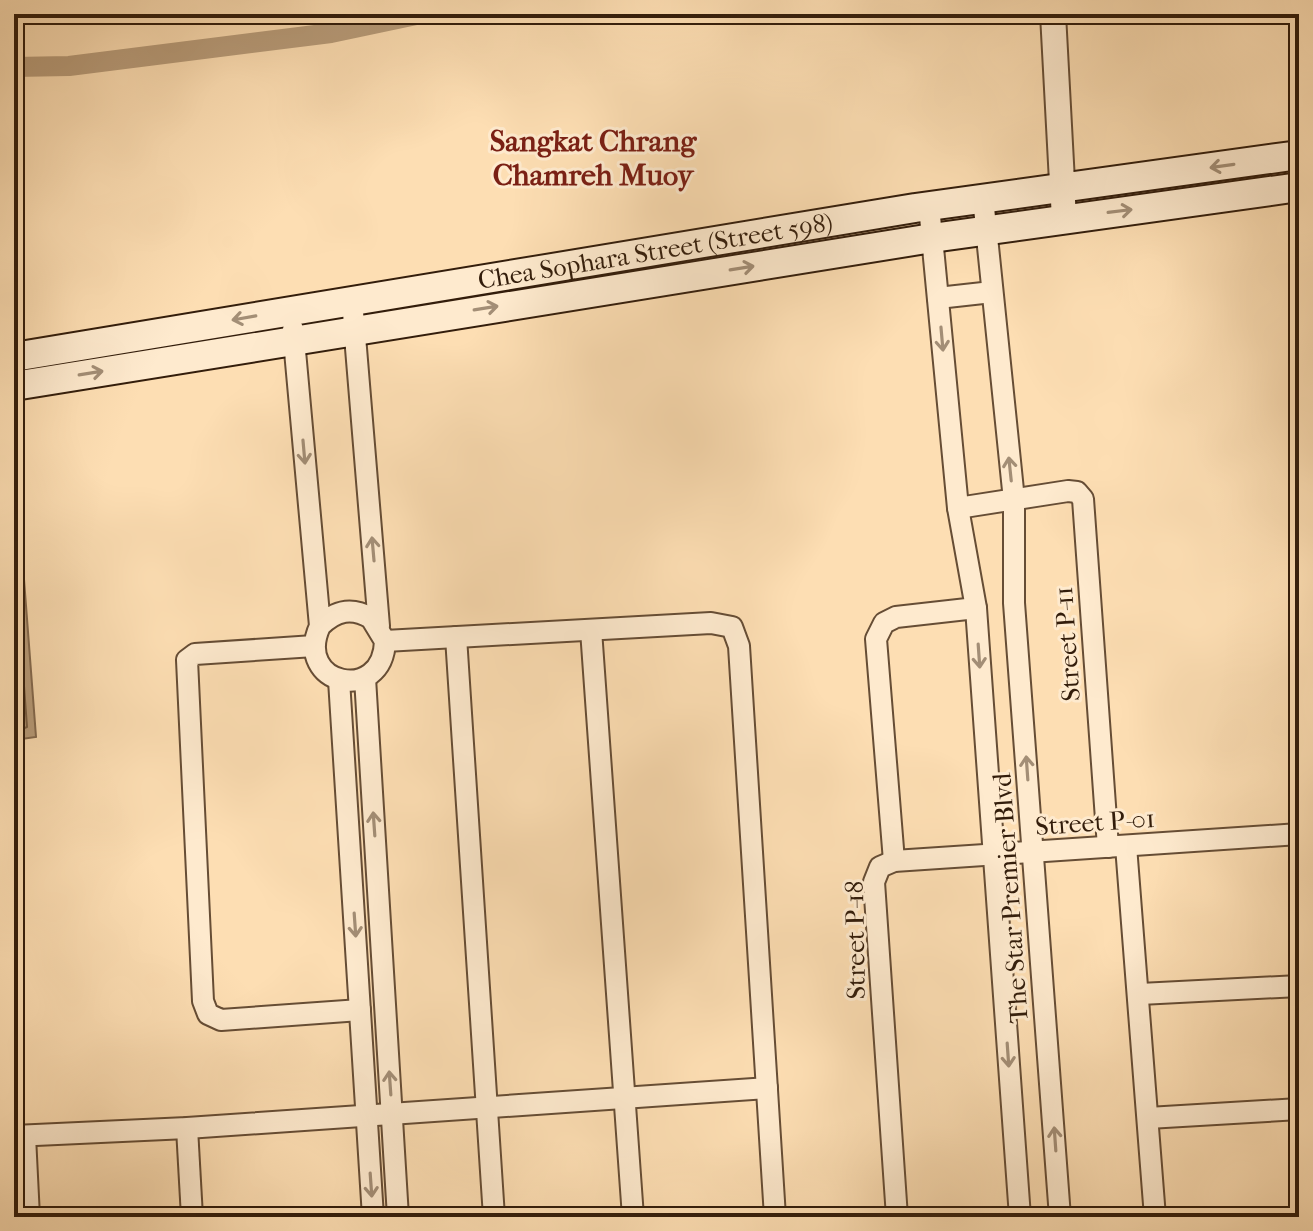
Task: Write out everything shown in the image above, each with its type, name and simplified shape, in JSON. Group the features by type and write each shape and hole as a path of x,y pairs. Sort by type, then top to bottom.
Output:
{"main road":[{"name":"Chea Sophara Street (Street 598)","path":"14,357 929,206 1299,155"},
{"name":"Chea Sophara Street (Street 598)","path":"14,386 932,238 1299,187"},
{"path":"431,287 436,316"}],"street":[{"path":"1053,14 1064,219"},
{"name":"The Star Premier Blvd","path":"983,198 992,292 1020,499 1014,574 1060,1217"},
{"name":"The Star Premier Blvd","path":"929,206 958,508 976,608 1020,1217"},
{"path":"938,298 992,292"},
{"path":"291,310 320,626 314,646 321,667 339,680 365,678 381,662 382,634 352,300"},
{"name":"Street P-11","path":"1020,499 1068,491 1077,492 1083,499 1117,846 1140,994 1155,1217"},
{"path":"958,508 1020,499"},
{"name":"Street P-18","path":"897,1217 874,882 880,867 894,861 876,639 884,623 896,617 976,608"},
{"path":"320,626 339,612 350,610 371,618 382,634"},
{"path":"382,634 456,637 711,623 732,627 739,646 775,1217"},
{"path":"591,630 633,1217"},
{"path":"456,637 494,1217"},
{"path":"314,646 195,654 187,660 203,1001 208,1014 221,1020 360,1010"},
{"path":"365,678 398,1217"},
{"path":"339,680 373,1217"},
{"name":"Street P-01","path":"894,861 1299,834"},
{"path":"1140,994 1299,986"},
{"path":"29,1217 19,1136 187,1128 767,1088"},
{"path":"1148,1118 1299,1109"},
{"path":"187,1128 192,1217"}],"water":[{"path":"14,540 21,540 36,737 14,740"}],"waterway":[{"path":"14,67 69,66 331,33 421,14"}],"district":[{"name":"Sangkat Chrang Chamreh Muoy","path":"593,158"}]}
